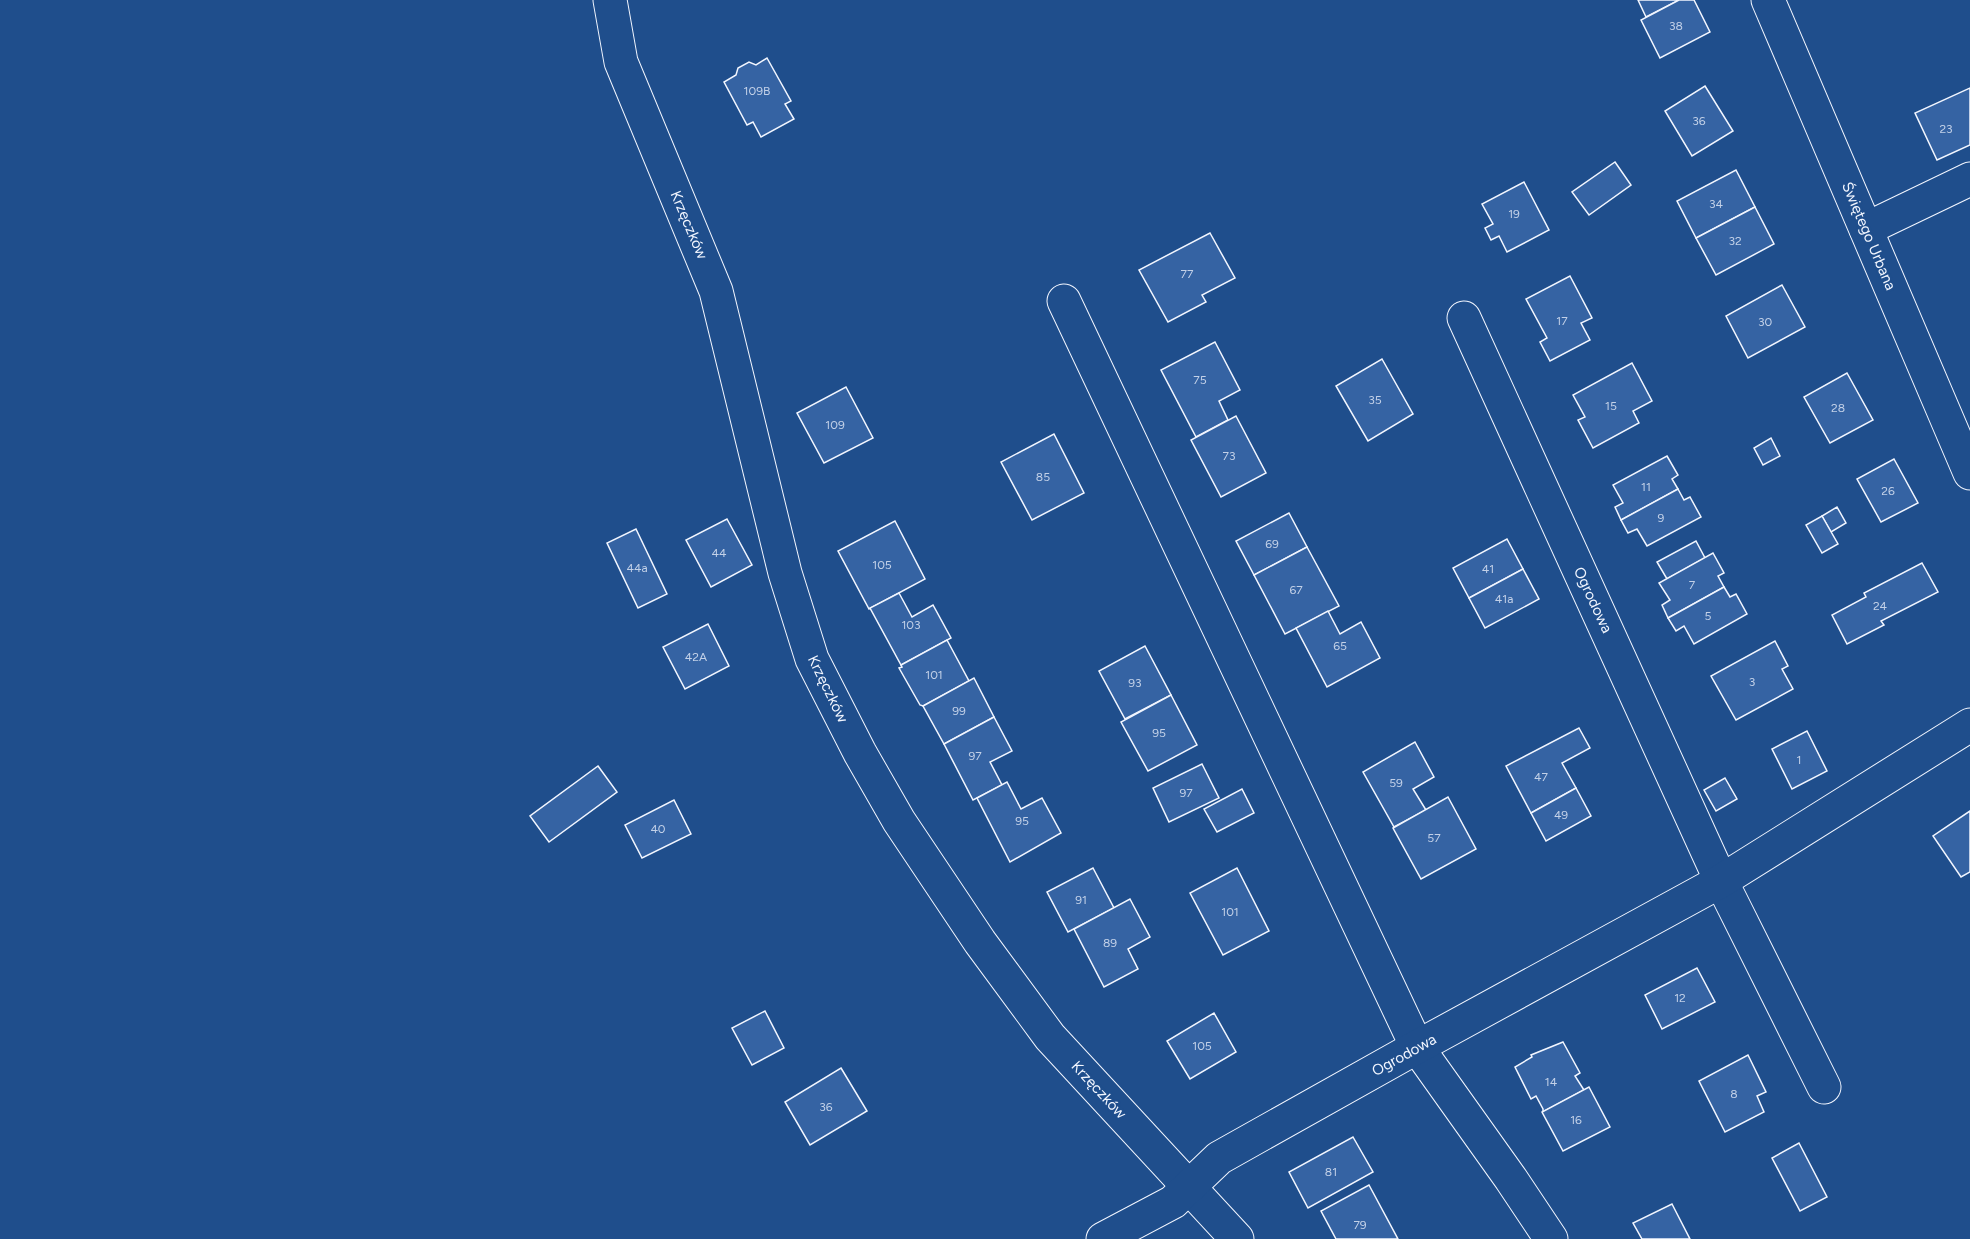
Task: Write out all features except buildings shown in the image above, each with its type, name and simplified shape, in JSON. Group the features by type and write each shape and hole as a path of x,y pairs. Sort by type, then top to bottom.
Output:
{"street":[{"name":"Krzęczków","path":"610,0 621,62 716,291 785,573 812,659 860,753 899,821 981,942 1050,1037 1237,1239"},
{"name":"Świętego Urbana","path":"1768,0 1970,473"},
{"path":"1866,229 1970,179"},
{"path":"1064,301 1417,1047 1551,1239"},
{"name":"Ogrodowa","path":"1464,318 1721,881 1824,1087"},
{"name":"Ogrodowa","path":"1103,1239 1173,1202 1219,1158 1721,881 1970,725"}]}
